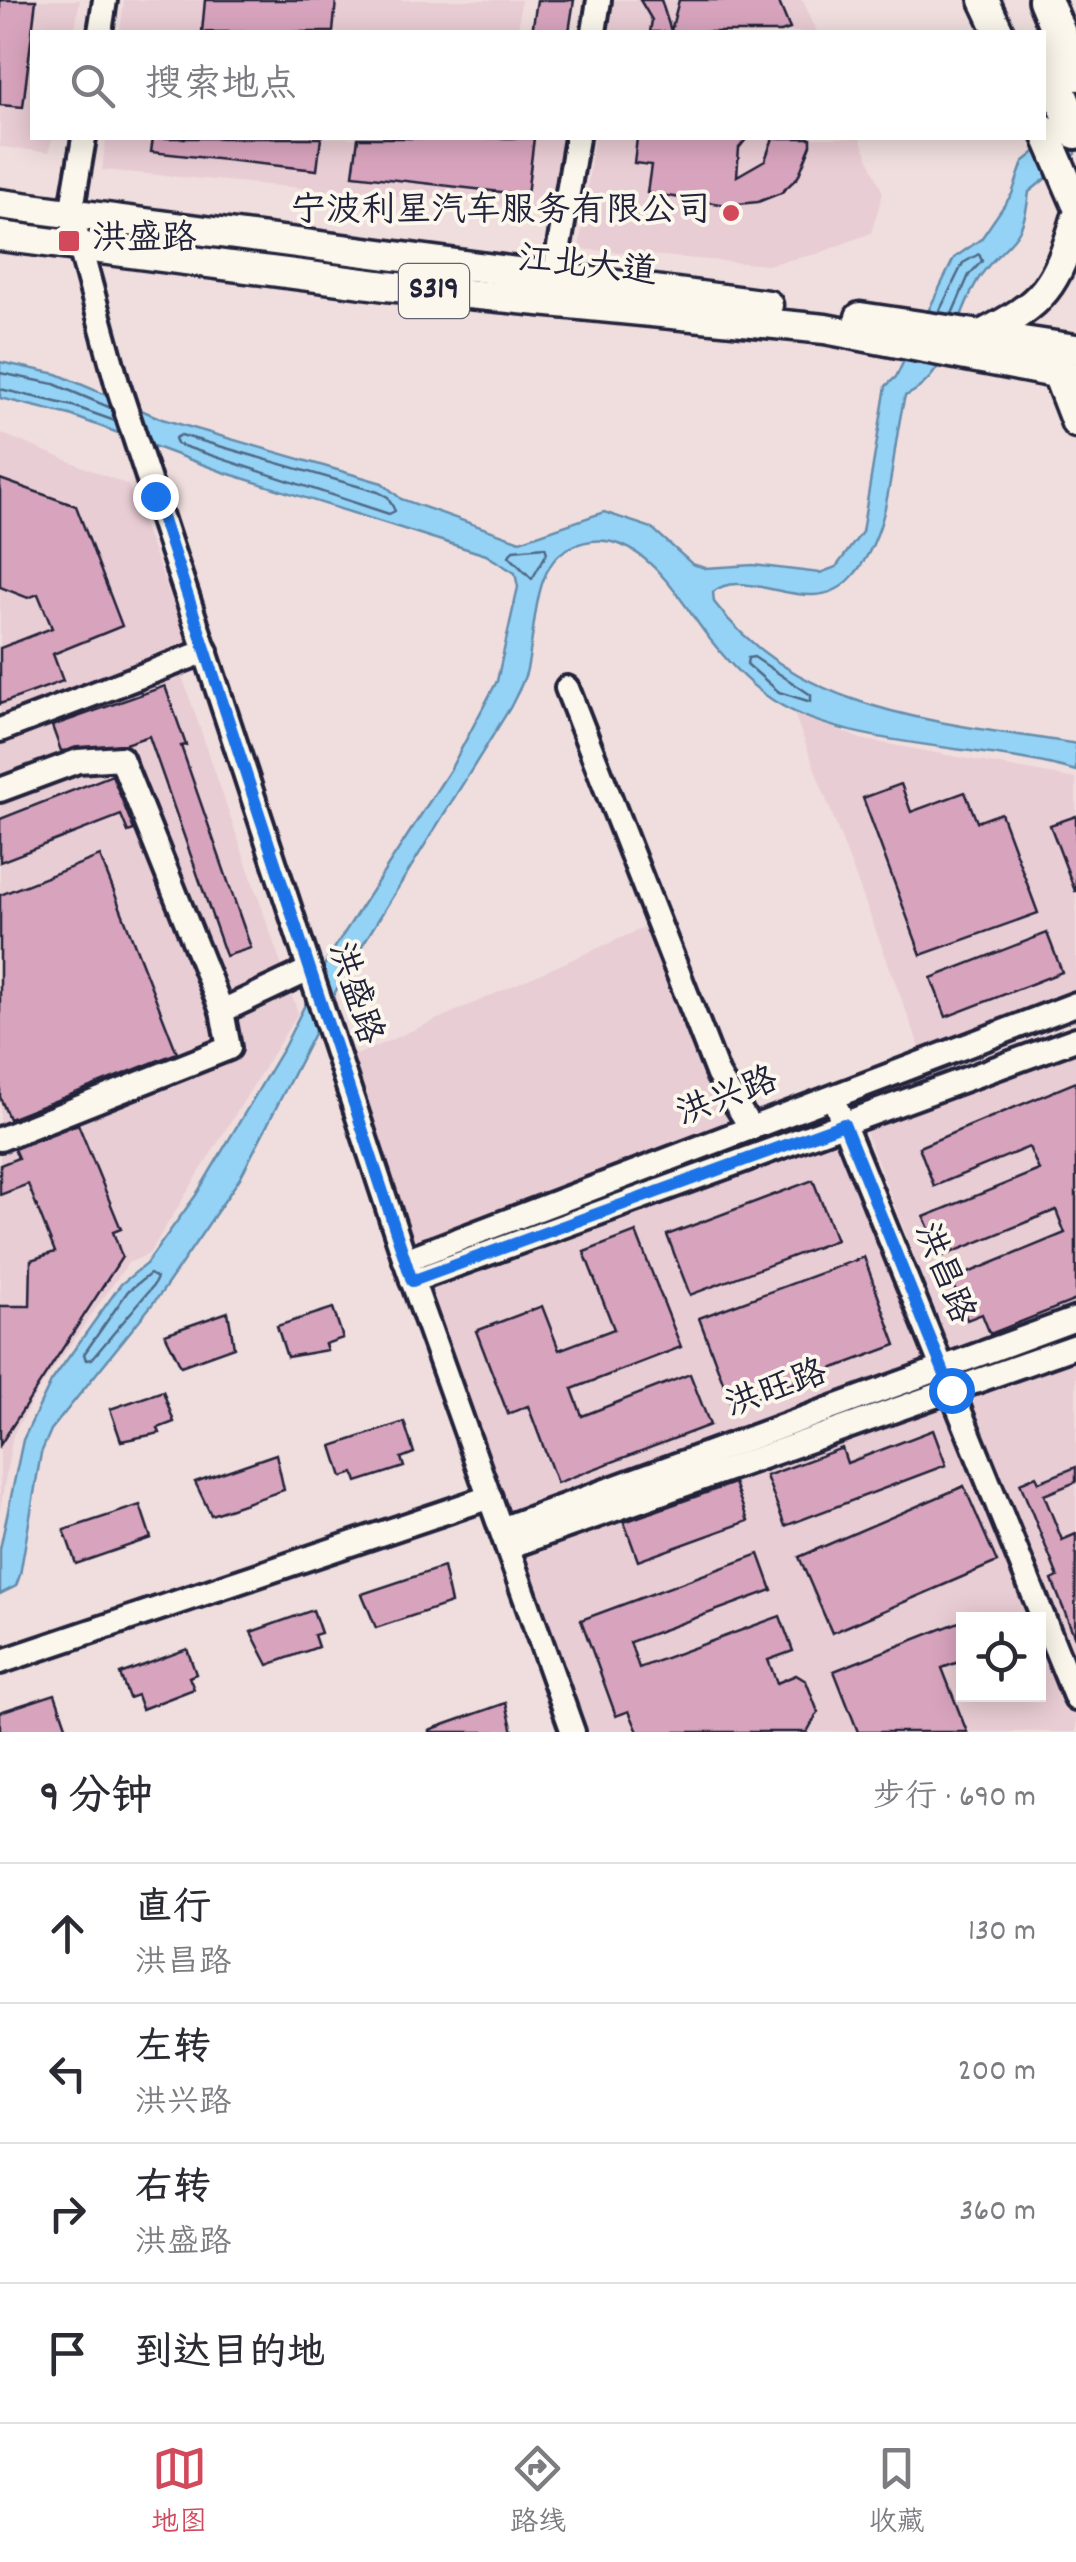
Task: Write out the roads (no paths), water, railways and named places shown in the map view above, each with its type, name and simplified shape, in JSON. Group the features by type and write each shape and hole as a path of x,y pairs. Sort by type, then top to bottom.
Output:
{"highway":[{"path":"1020,0 1033,30"},
{"path":"1045,0 1076,74"},
{"path":"1046,60 1076,132"}],"main road":[{"path":"984,0 998,30"},
{"path":"1046,133 1076,202"},
{"name":"江北大道","path":"0,204 554,277 873,328"},
{"path":"981,342 1026,310 1059,277 1076,219"},
{"name":"江北大道","path":"0,236 386,286 873,328"},
{"path":"873,328 1076,349"},
{"path":"981,342 1066,373 1076,423"}],"street":[{"path":"100,30 104,0"},
{"path":"594,30 599,0"},
{"path":"72,214 84,140"},
{"path":"554,277 577,140"},
{"name":"洪盛路","path":"72,214 117,383 311,979 408,1271 573,1732"},
{"path":"0,730 206,651"},
{"path":"567,688 718,1075 750,1128"},
{"path":"0,790 78,761 120,758 222,1011 229,1048 0,1139"},
{"path":"222,1011 311,979"},
{"name":"洪兴路","path":"408,1271 750,1128 1076,1004"},
{"name":"洪兴路","path":"408,1271 844,1124 1076,1038"},
{"name":"洪昌路","path":"832,1097 1076,1699"},
{"name":"洪旺路","path":"505,1538 947,1379 1076,1319"},
{"name":"洪旺路","path":"947,1379 1076,1346"},
{"path":"0,1662 490,1497"}],"water":[{"path":"1076,119 1076,154 1029,192 1018,234 979,278 942,360 920,387 905,396 883,515 876,538 851,578 835,590 817,595 743,584 727,585 713,592 714,602 749,640 789,669 832,691 878,708 927,719 1076,744 1076,771 1041,762 881,738 806,717 774,701 741,674 671,586 636,552 616,543 594,541 569,548 557,557 541,586 526,673 510,708 345,973 240,1178 162,1292 51,1430 41,1453 20,1575 16,1586 0,1594 0,1549 23,1440 51,1382 121,1284 146,1264 196,1195 284,1047 328,958 450,770 497,681 518,587 515,573 486,555 223,472 70,415 0,398 0,362 57,374 162,419 382,483 401,499 520,541 604,512 652,528 692,564 705,568 753,565 820,573 836,567 862,532 886,386 896,377 954,258 981,239 1012,194 1023,162"}],"place":[{"name":"宁波利星汽车服务有限公司","path":"731,213"},
{"name":"洪盛路","path":"69,241"}]}
